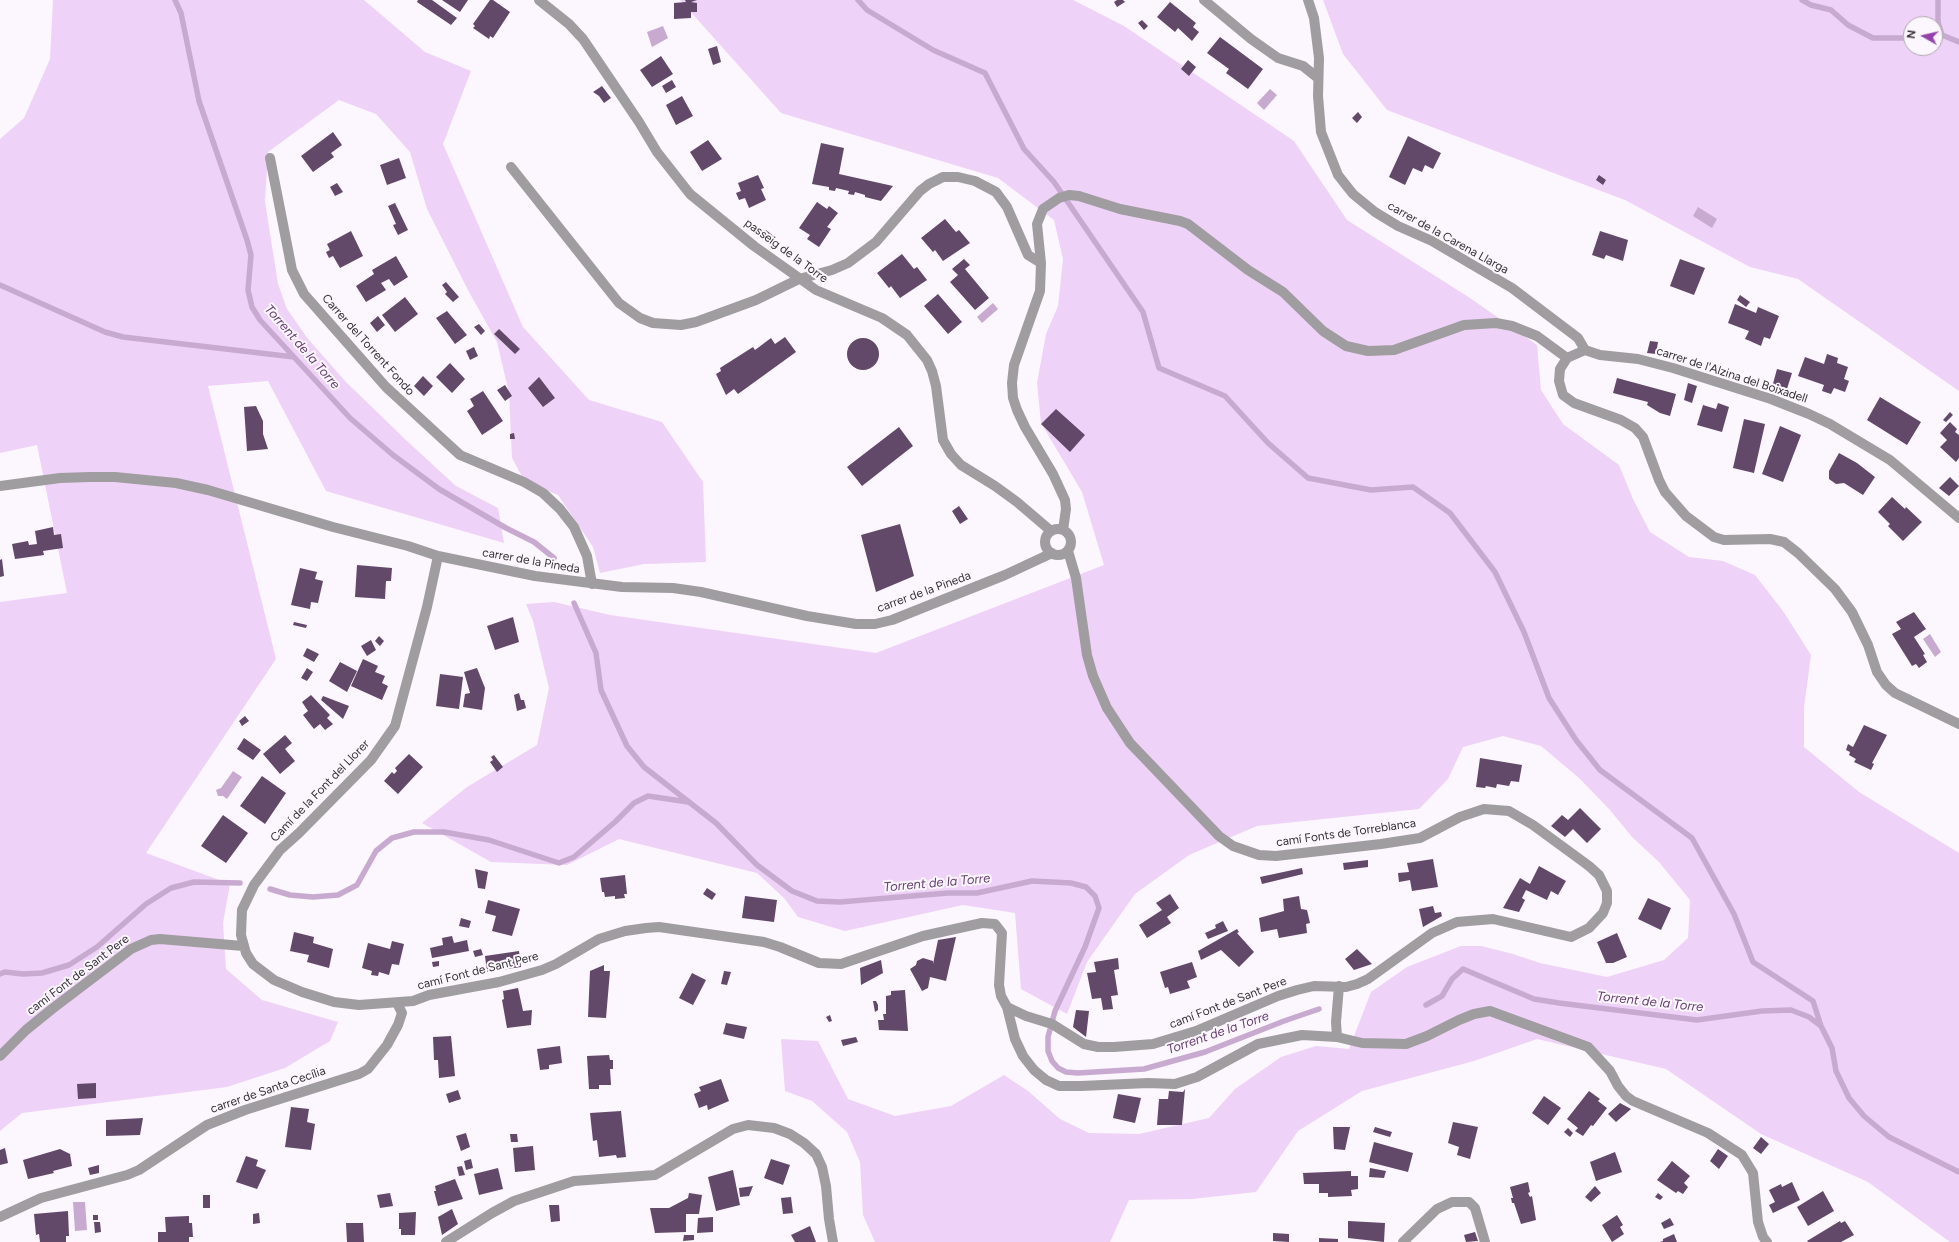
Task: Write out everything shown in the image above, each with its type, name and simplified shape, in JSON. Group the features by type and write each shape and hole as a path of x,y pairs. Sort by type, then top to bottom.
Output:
{"street":[{"name":"passeig de la Torre","path":"538,0 569,24 583,39 639,122 657,152 690,194 799,279 839,301 882,318 907,335 928,360 932,371 943,440 950,454 961,465 990,482 1017,502 1051,531"},
{"path":"1204,0 1250,39 1278,58 1303,66 1318,78"},
{"name":"carrer de la Carena Llarga","path":"1308,0 1314,18 1317,36 1319,58 1318,102 1321,132 1338,175 1353,194 1375,212 1398,226 1432,241 1512,288 1578,338 1586,350"},
{"name":"Carrer del Torrent Fondo","path":"270,158 292,270 304,294 386,387 460,455 524,482 543,493 560,509 574,527 587,556 592,584"},
{"path":"511,167 619,303 640,318 653,323 681,325 696,322 756,300 799,279 832,270 862,254 876,242 929,184 943,177 950,176 975,181 996,192 1007,207 1028,255 1041,264"},
{"path":"1062,530 1066,509 1065,500 1053,474 1025,428 1013,398 1012,383 1014,365 1040,291 1041,264 1037,224 1043,209 1059,198 1069,195 1079,196 1120,209 1180,221 1188,224 1248,270 1283,292 1323,331 1346,346 1368,352 1394,350 1464,325 1496,323 1512,326 1537,336 1567,358"},
{"path":"1586,350 1567,358 1560,370 1559,381 1563,395 1574,403 1621,420 1635,428 1643,437 1665,492 1686,516 1714,537 1724,540 1770,539 1784,542 1835,589 1852,612 1868,645 1877,672 1886,685 1905,699 1959,724"},
{"name":"carrer de l'Alzina del Boixadell","path":"1586,350 1600,355 1638,359 1673,368 1771,399 1809,414 1830,424 1890,460 1959,518"},
{"name":"carrer de la Pineda","path":"0,486 60,478 89,477 115,477 176,484 208,490 291,515 408,546 438,556 535,576 622,587 673,588 701,592 807,616 856,624 875,624 892,620 969,590 1052,553"},
{"path":"1062,530 1071,539 1068,550 1060,554 1052,553 1045,542 1051,531 1062,530"},
{"name":"camí Fonts de Torreblanca","path":"1068,550 1076,578 1087,655 1093,676 1107,708 1130,743 1219,836 1233,846 1259,855 1276,856 1381,844 1420,838 1460,818 1484,809 1509,811 1533,825 1589,866 1599,875 1607,891 1607,903 1603,913 1596,922 1580,934 1571,937 1559,935 1493,919 1457,922 1432,933 1368,979 1346,986 1339,986"},
{"name":"Camí de la Font del Llorer","path":"243,946 241,935 242,910 257,880 280,850 304,828 371,760 395,726 427,607 438,556"},
{"name":"camí Font de Sant Pere","path":"0,1056 26,1030 131,949 151,940 160,939 243,946 253,964 274,980 302,992 346,1004 359,1005 398,1003 519,977 556,964 599,939 625,931 646,928 659,927 764,942 786,949 819,963 841,964 923,936 982,923 995,924 1002,933 999,985 1000,996 1007,1007 1035,1019 1052,1024 1084,1044 1098,1047 1153,1044 1202,1029 1278,996 1314,986 1339,986"},
{"path":"1337,1037 1336,1022 1339,986"},
{"name":"carrer de Santa Cecília","path":"0,1217 41,1198 127,1175 139,1170 207,1125 245,1110 359,1074 368,1069 387,1045 398,1025 402,1013 398,1003"},
{"path":"1007,1007 1015,1039 1023,1056 1046,1080 1059,1086 1148,1083 1175,1084 1197,1077 1258,1044 1302,1035 1337,1037 1362,1043 1406,1044 1474,1014 1490,1011 1588,1047 1610,1071 1618,1086 1626,1096 1633,1101 1708,1133 1742,1155 1753,1173 1758,1222 1763,1237 1767,1242"},
{"path":"446,1242 514,1201 574,1181 655,1175 733,1129 748,1125 774,1128 790,1134 804,1143 816,1154 822,1166 826,1186 833,1242"},
{"path":"1403,1242 1437,1209 1452,1202 1469,1202 1475,1208 1485,1242"}],"shaded area":[{"path":"53,0 364,0 425,52 471,71 443,144 523,327 589,400 662,422 703,482 706,562 644,564 600,573 593,547 558,495 525,482 512,458 509,393 497,342 469,292 427,209 410,152 376,114 339,100 268,152 265,202 278,284 287,309 308,339 346,382 408,442 456,486 498,508 504,543 326,491 268,381 208,386 276,659 146,853 230,884 223,923 226,969 262,1000 338,1022 330,1041 285,1068 227,1087 22,1113 0,1131 0,602 67,593 37,445 0,453 0,139 24,118 50,59"},
{"path":"680,0 1073,0 1124,26 1294,141 1347,220 1470,298 1537,345 1541,390 1563,424 1619,465 1633,499 1650,532 1689,557 1723,561 1755,575 1783,611 1811,655 1804,708 1804,747 1859,792 1959,853 1959,1242 1950,1242 1868,1182 1761,1134 1666,1069 1537,1039 1474,1061 1362,1091 1298,1131 1256,1192 1192,1199 1129,1200 1110,1242 875,1242 863,1215 860,1162 847,1132 812,1101 785,1091 781,1039 818,1041 848,1099 895,1116 951,1106 1004,1075 1028,1091 1060,1119 1089,1133 1139,1134 1209,1118 1235,1089 1281,1057 1316,1046 1349,1049 1371,992 1407,967 1461,946 1481,946 1540,963 1607,977 1664,960 1688,938 1690,900 1659,862 1632,837 1610,810 1579,778 1541,746 1503,736 1463,747 1448,779 1419,809 1257,826 1189,855 1135,894 1087,962 1067,1014 1021,989 1015,913 963,905 845,931 798,917 784,898 757,873 619,839 567,865 491,862 422,823 467,787 537,745 549,688 533,621 526,604 554,602 610,615 876,653 1104,565 1082,492 1041,423 1037,383 1046,334 1058,306 1063,259 1054,220 998,178 781,113"},
{"path":"1323,0 1959,0 1959,391 1798,279 1750,267 1625,200 1387,110 1343,54"},
{"path":"663,26 668,38 652,47 647,32"},
{"path":"1270,89 1277,95 1264,110 1257,103"},
{"path":"1698,207 1717,219 1712,228 1693,216"},
{"path":"993,303 998,309 982,323 977,317"},
{"path":"1930,634 1941,652 1935,657 1923,639"},
{"path":"233,771 242,777 227,799 223,796 218,796 216,790 221,788"},
{"path":"73,1202 85,1202 87,1230 75,1231"}],"building":[{"path":"418,0 432,0 457,18 451,25 417,2"},
{"path":"442,0 468,0 460,12"},
{"path":"490,0 493,0 510,12 493,38 490,36 489,39 473,28 475,26 473,24"},
{"path":"685,0 697,0 691,2 697,3 697,12 691,12 691,18 674,19 674,3 686,2"},
{"path":"1117,0 1123,0 1125,2 1117,7 1114,2"},
{"path":"1170,2 1196,23 1193,27 1199,32 1192,41 1178,28 1175,32 1157,17"},
{"path":"1142,20 1148,26 1144,30 1138,23"},
{"path":"1220,37 1263,69 1248,89 1226,73 1229,69 1207,53"},
{"path":"717,46 721,62 713,65 708,49"},
{"path":"661,56 673,74 652,87 640,70"},
{"path":"1188,60 1196,67 1189,76 1181,69"},
{"path":"672,80 676,87 666,93 662,86"},
{"path":"602,86 611,98 604,103 599,96 593,92"},
{"path":"682,96 693,116 676,125 666,105"},
{"path":"1358,112 1362,117 1357,123 1352,118"},
{"path":"333,132 342,145 331,153 334,157 313,172 301,156"},
{"path":"1408,136 1441,153 1433,169 1425,165 1422,172 1413,168 1405,185 1389,177"},
{"path":"708,140 722,159 702,171 690,152"},
{"path":"821,143 844,148 839,174 893,186 881,201 865,197 865,195 855,192 854,195 848,194 849,191 836,188 835,191 829,190 829,187 812,184"},
{"path":"399,158 406,178 387,185 380,165"},
{"path":"758,175 764,188 761,189 766,200 749,208 745,198 739,200 736,193 741,191 738,183"},
{"path":"1599,175 1606,180 1603,185 1596,180"},
{"path":"337,183 343,192 335,196 330,187"},
{"path":"817,202 827,209 829,206 838,213 827,227 831,229 819,247 807,239 810,235 799,228"},
{"path":"395,203 408,230 398,235 393,225 396,224 388,206"},
{"path":"945,219 956,232 959,230 970,243 943,261 935,250 933,252 921,238"},
{"path":"766,230 776,238 771,243 762,235"},
{"path":"351,231 363,256 340,268 333,256 329,258 326,252 330,250 327,244"},
{"path":"1600,231 1628,240 1623,261 1606,255 1604,259 1592,255"},
{"path":"902,254 914,269 917,267 927,280 900,298 891,286 889,288 877,273"},
{"path":"396,256 408,277 394,286 389,279 381,283 386,290 366,302 356,286 374,274 372,270"},
{"path":"964,259 970,265 965,269 989,298 975,310 950,282 958,275 952,269"},
{"path":"1680,259 1705,268 1694,295 1670,286"},
{"path":"446,282 459,297 453,302 445,294 447,292 442,285"},
{"path":"938,294 962,322 948,334 924,306"},
{"path":"1740,295 1750,302 1746,307 1737,300"},
{"path":"405,297 418,314 395,332 382,315"},
{"path":"1735,304 1756,313 1758,307 1779,316 1770,339 1764,337 1761,346 1745,339 1749,331 1728,323"},
{"path":"447,311 467,335 455,344 436,318"},
{"path":"378,316 385,325 377,332 370,323"},
{"path":"479,324 485,331 481,335 474,327"},
{"path":"499,329 520,349 515,354 494,334"},
{"path":"785,337 796,352 738,394 734,389 726,395 716,374 721,371 720,368 753,347 755,350 771,338 775,344"},
{"path":"860,338 866,338 876,345 879,354 878,360 872,367 866,370 860,370 850,363 847,357 847,351 854,341"},
{"path":"1650,341 1658,342 1656,354 1647,353"},
{"path":"474,347 478,356 470,360 466,351"},
{"path":"1827,354 1838,358 1837,363 1848,367 1844,379 1849,381 1845,392 1834,388 1831,394 1822,391 1824,385 1798,376 1805,357 1824,364"},
{"path":"450,363 465,379 452,393 436,377"},
{"path":"1777,369 1792,373 1785,395 1771,391"},
{"path":"423,376 433,386 424,396 414,386"},
{"path":"539,377 555,398 543,407 528,388"},
{"path":"1617,378 1676,394 1670,416 1660,413 1647,405 1648,402 1613,393"},
{"path":"1688,383 1697,386 1692,403 1684,400"},
{"path":"505,385 512,396 505,401 497,390"},
{"path":"483,391 503,421 482,435 467,411 474,406 470,399"},
{"path":"1880,397 1921,422 1907,445 1867,420"},
{"path":"1718,403 1729,407 1722,432 1697,425 1703,405 1716,409"},
{"path":"256,406 263,421 263,434 268,449 247,451 244,407"},
{"path":"1056,409 1085,435 1070,452 1041,424"},
{"path":"1950,412 1953,415 1946,422 1943,420"},
{"path":"1744,419 1765,424 1754,473 1733,468"},
{"path":"1950,422 1957,429 1955,432 1959,435 1959,458 1956,462 1940,447 1947,440 1940,433"},
{"path":"1780,426 1801,435 1783,482 1762,474"},
{"path":"899,427 913,446 862,486 847,467"},
{"path":"514,433 515,439 510,439 510,434"},
{"path":"1839,453 1857,463 1875,477 1863,495 1844,483 1836,484 1829,479 1829,471"},
{"path":"1950,477 1959,486 1949,496 1939,488"},
{"path":"1892,497 1905,509 1906,507 1922,522 1903,541 1888,526 1890,524 1878,512"},
{"path":"959,506 968,519 960,524 952,511"},
{"path":"900,524 914,576 876,592 861,535"},
{"path":"53,527 54,535 61,534 63,548 43,551 44,555 15,559 12,544 28,541 29,545 37,544 35,531"},
{"path":"2,559 4,576 0,577 0,560"},
{"path":"357,565 392,568 391,581 386,581 385,599 355,597"},
{"path":"300,568 317,572 315,579 323,581 318,603 311,602 310,609 291,605"},
{"path":"1914,612 1926,629 1914,637 1925,654 1923,655 1927,662 1919,668 1916,664 1912,666 1892,634 1901,629 1896,622"},
{"path":"513,617 519,642 495,650 487,626"},
{"path":"294,622 307,625 306,628 293,625"},
{"path":"379,636 384,641 380,646 375,641"},
{"path":"371,640 376,650 367,656 361,646"},
{"path":"307,648 319,654 314,662 303,656"},
{"path":"363,659 378,666 375,672 385,676 382,683 388,686 382,700 351,686"},
{"path":"340,662 357,671 347,692 329,681"},
{"path":"307,668 313,672 307,681 301,678"},
{"path":"477,668 485,688 482,710 463,707 465,694 470,693 464,672"},
{"path":"440,674 463,677 459,709 436,706"},
{"path":"519,693 521,700 524,700 526,708 517,711 514,695"},
{"path":"311,695 330,715 327,718 333,724 325,730 320,724 314,729 303,715 308,711 302,702"},
{"path":"323,696 349,706 343,719 321,700"},
{"path":"245,716 249,721 242,726 239,721"},
{"path":"1864,725 1887,735 1872,763 1874,764 1871,770 1854,762 1856,759 1849,755 1850,752 1846,750 1848,744 1853,747"},
{"path":"285,735 292,743 285,749 295,761 280,774 263,754"},
{"path":"244,738 261,750 253,760 237,749"},
{"path":"409,754 423,767 398,794 384,781 392,772 394,774 397,771 395,768"},
{"path":"494,755 503,767 497,772 490,762 493,760 491,757"},
{"path":"1480,758 1522,765 1519,782 1511,781 1509,786 1497,784 1496,788 1486,786 1485,788 1476,787"},
{"path":"262,776 286,793 265,824 240,806"},
{"path":"1580,808 1601,829 1587,843 1573,829 1565,837 1551,826 1562,815 1568,820"},
{"path":"223,815 248,833 226,863 201,846"},
{"path":"1433,859 1438,887 1412,891 1410,880 1399,882 1398,873 1409,872 1407,863"},
{"path":"1368,860 1368,867 1344,870 1343,863"},
{"path":"1539,866 1566,881 1558,895 1551,891 1547,900 1526,890 1522,898 1525,900 1519,912 1503,908 1520,878 1530,884"},
{"path":"1302,868 1303,874 1262,884 1260,877"},
{"path":"475,869 488,872 485,889 478,888"},
{"path":"625,875 627,894 624,894 625,898 615,899 615,896 605,897 604,892 602,892 600,878"},
{"path":"707,888 716,894 712,900 703,894"},
{"path":"1170,894 1179,908 1167,917 1171,923 1147,938 1139,925 1162,910 1156,903"},
{"path":"745,896 777,900 774,922 742,918"},
{"path":"1299,896 1301,909 1307,910 1310,923 1306,924 1307,933 1279,938 1277,929 1261,932 1259,918 1284,911 1283,899"},
{"path":"1648,898 1671,908 1661,930 1638,919"},
{"path":"488,900 520,909 512,936 492,931 496,916 485,913"},
{"path":"1433,906 1435,913 1441,912 1442,916 1423,927 1419,909"},
{"path":"461,918 471,921 469,928 459,926"},
{"path":"1223,921 1228,931 1208,939 1205,933 1216,928 1215,925"},
{"path":"1237,929 1239,932 1237,933 1254,952 1239,967 1221,950 1201,960 1198,951"},
{"path":"294,932 314,937 313,943 333,949 329,968 307,962 309,955 290,951"},
{"path":"1617,933 1627,957 1613,963 1606,963 1597,942"},
{"path":"452,936 454,943 467,940 469,951 432,958 430,948 443,945 442,938"},
{"path":"956,937 946,981 930,977 928,988 922,991 910,969 916,965 917,961 923,958 933,961 933,964 938,940"},
{"path":"392,941 404,944 399,965 392,964 389,975 379,972 378,976 371,975 372,971 362,968 368,943 390,949"},
{"path":"481,949 483,955 475,957 473,951"},
{"path":"1357,949 1372,964 1354,970 1345,959"},
{"path":"519,951 521,967 487,972 485,956"},
{"path":"1118,958 1119,969 1114,970 1118,995 1111,996 1113,1009 1103,1010 1101,998 1092,999 1087,973 1096,972 1094,962"},
{"path":"881,960 883,973 861,985 860,968"},
{"path":"439,961 439,966 433,967 432,962"},
{"path":"1192,962 1197,977 1187,981 1190,988 1170,994 1168,987 1165,988 1160,972"},
{"path":"604,965 604,971 610,971 606,1018 588,1017 590,971"},
{"path":"724,971 731,972 727,985 721,984"},
{"path":"692,973 706,980 693,1005 679,998"},
{"path":"518,988 523,1011 532,1010 531,1025 507,1028 502,1000 504,999 503,991"},
{"path":"905,990 908,1031 879,1030 878,1020 884,1020 883,1014 886,1014 886,996 891,995 891,991"},
{"path":"873,1001 876,1001 878,1005 878,1010 875,1012"},
{"path":"1076,1010 1089,1011 1086,1037 1073,1027"},
{"path":"830,1015 832,1021 829,1022 826,1017"},
{"path":"726,1023 747,1027 744,1039 723,1034"},
{"path":"451,1036 455,1076 439,1078 438,1060 434,1060 433,1037"},
{"path":"856,1037 858,1042 843,1046 841,1040"},
{"path":"560,1046 562,1063 549,1065 549,1069 540,1070 537,1049"},
{"path":"609,1055 610,1060 613,1060 613,1069 610,1069 611,1085 599,1085 599,1089 589,1089 587,1056"},
{"path":"721,1079 729,1101 708,1110 707,1105 699,1108 694,1094 701,1091 699,1087"},
{"path":"96,1083 96,1098 78,1099 77,1084"},
{"path":"1185,1089 1182,1125 1157,1125 1159,1099 1168,1099 1169,1091 1183,1092"},
{"path":"458,1090 461,1099 449,1103 446,1094"},
{"path":"1589,1091 1600,1099 1598,1101 1607,1108 1583,1136 1575,1131 1578,1128 1567,1119"},
{"path":"1118,1094 1141,1098 1135,1123 1113,1118"},
{"path":"1544,1096 1561,1108 1548,1125 1532,1113"},
{"path":"1620,1103 1631,1109 1616,1122 1608,1114"},
{"path":"291,1107 309,1109 307,1122 315,1124 311,1150 285,1147"},
{"path":"621,1111 626,1157 617,1158 616,1155 599,1157 597,1140 593,1141 590,1113"},
{"path":"143,1118 140,1135 106,1136 106,1120"},
{"path":"1453,1122 1478,1127 1470,1159 1457,1155 1459,1147 1448,1143"},
{"path":"1333,1127 1350,1127 1345,1150 1334,1149"},
{"path":"1375,1127 1392,1132 1390,1137 1373,1132"},
{"path":"1568,1128 1573,1133 1570,1137 1564,1132"},
{"path":"466,1133 470,1147 461,1151 456,1136"},
{"path":"510,1134 517,1134 518,1142 511,1142"},
{"path":"1761,1137 1769,1144 1761,1154 1753,1148"},
{"path":"1374,1142 1413,1153 1408,1172 1369,1162"},
{"path":"533,1146 535,1170 515,1172 513,1148"},
{"path":"5,1148 8,1163 0,1165 0,1150"},
{"path":"60,1149 70,1154 72,1166 53,1171 54,1173 28,1179 23,1160"},
{"path":"1718,1149 1728,1156 1719,1169 1710,1161"},
{"path":"1615,1152 1622,1172 1596,1181 1590,1162"},
{"path":"246,1156 258,1160 256,1166 266,1170 257,1189 236,1182"},
{"path":"471,1159 473,1168 466,1170 464,1161"},
{"path":"771,1159 790,1165 783,1185 764,1178"},
{"path":"1672,1161 1690,1176 1684,1183 1688,1187 1683,1194 1678,1191 1676,1193 1657,1180"},
{"path":"99,1165 99,1173 90,1175 88,1168"},
{"path":"462,1166 465,1175 459,1176 457,1167"},
{"path":"498,1168 503,1189 479,1195 474,1174"},
{"path":"1370,1168 1386,1171 1384,1178 1369,1177"},
{"path":"733,1170 740,1205 716,1211 708,1177"},
{"path":"1351,1171 1351,1176 1358,1176 1358,1189 1351,1190 1352,1196 1328,1197 1328,1193 1319,1193 1319,1184 1304,1184 1303,1173"},
{"path":"455,1179 463,1199 438,1206 434,1191 436,1191 435,1186"},
{"path":"1528,1182 1530,1192 1528,1193 1530,1197 1532,1196 1536,1220 1521,1224 1514,1203 1512,1203 1511,1198 1513,1198 1510,1187"},
{"path":"1792,1182 1800,1200 1773,1213 1769,1205 1775,1202 1769,1190 1781,1184 1782,1187"},
{"path":"753,1186 749,1196 740,1197 739,1188"},
{"path":"1595,1186 1601,1193 1591,1202 1585,1197"},
{"path":"1823,1191 1834,1211 1808,1226 1797,1207"},
{"path":"390,1193 393,1206 380,1208 377,1195"},
{"path":"689,1193 702,1195 699,1214 686,1214 686,1232 655,1233 650,1208 669,1208 688,1198"},
{"path":"1658,1193 1663,1197 1660,1200 1655,1197"},
{"path":"203,1195 210,1195 210,1208 203,1208"},
{"path":"791,1197 793,1213 783,1214 781,1198"},
{"path":"549,1205 559,1205 560,1221 551,1222"},
{"path":"452,1209 458,1224 442,1235 438,1217"},
{"path":"68,1211 69,1236 66,1236 66,1242 40,1242 39,1234 36,1235 34,1214"},
{"path":"416,1212 415,1235 401,1235 401,1229 399,1229 399,1213"},
{"path":"259,1213 260,1223 253,1224 253,1214"},
{"path":"93,1215 98,1215 98,1220 93,1220"},
{"path":"1617,1215 1623,1225 1620,1227 1624,1234 1612,1242 1602,1225"},
{"path":"189,1216 189,1223 192,1223 193,1237 189,1237 189,1242 158,1242 158,1232 166,1232 165,1217"},
{"path":"713,1217 713,1232 697,1233 698,1218"},
{"path":"1670,1218 1674,1225 1664,1229 1661,1223"},
{"path":"1348,1221 1385,1223 1384,1242 1348,1238"},
{"path":"1840,1221 1841,1223 1845,1221 1854,1235 1841,1242 1807,1241"},
{"path":"94,1222 100,1222 101,1232 95,1233"},
{"path":"346,1223 363,1223 364,1242 347,1242"},
{"path":"810,1226 816,1242 795,1242 791,1235"},
{"path":"1475,1232 1478,1241 1466,1242 1464,1235"},
{"path":"1273,1233 1289,1234 1289,1242 1273,1241"},
{"path":"1674,1234 1677,1242 1660,1242 1663,1241 1663,1239"},
{"path":"684,1235 694,1235 694,1240 683,1241"},
{"path":"1319,1238 1338,1239 1338,1242 1319,1242"}],"waterway":[{"name":"Torrent de la Torre","path":"175,0 181,13 199,101 251,255 248,290 252,307 260,320 350,418 393,455 439,489 506,528 534,542 554,558"},
{"path":"858,0 867,10 933,50 985,73 1024,149 1054,182 1143,312 1159,368 1225,396 1268,443 1308,478 1371,490 1413,487 1450,513 1495,572 1524,632 1549,698 1576,740 1600,770 1692,838 1734,914 1753,962 1813,1001 1821,1026"},
{"path":"1802,0 1811,5 1831,10 1848,25 1873,38 1903,38"},
{"path":"1938,0 1938,16"},
{"path":"1943,35 1959,42"},
{"path":"0,285 105,332 123,337 294,357"},
{"name":"Torrent de la Torre","path":"574,603 596,653 601,690 627,746 644,767 716,823 757,865 792,891 817,901 840,902 948,893 977,893 1032,881 1071,883 1086,887 1095,896 1099,908 1085,947 1055,1011 1048,1037 1048,1051 1052,1061 1058,1068 1066,1072 1078,1073 1144,1069 1205,1052 1319,1009"},
{"path":"270,889 290,895 313,897 338,895 357,885 376,851 392,838 414,832 444,832 489,840 559,863 574,857 615,822 634,803 648,796 688,802"},
{"path":"0,974 5,972 23,974 42,973 69,965 97,947 146,904 171,888 194,882 240,883"},
{"name":"Torrent de la Torre","path":"1426,1005 1442,996 1452,979 1463,969 1534,999 1559,1003 1697,1020 1762,1011 1791,1010 1809,1017 1821,1026 1832,1048 1836,1071 1849,1098 1864,1116 1889,1137 1959,1172"}]}
